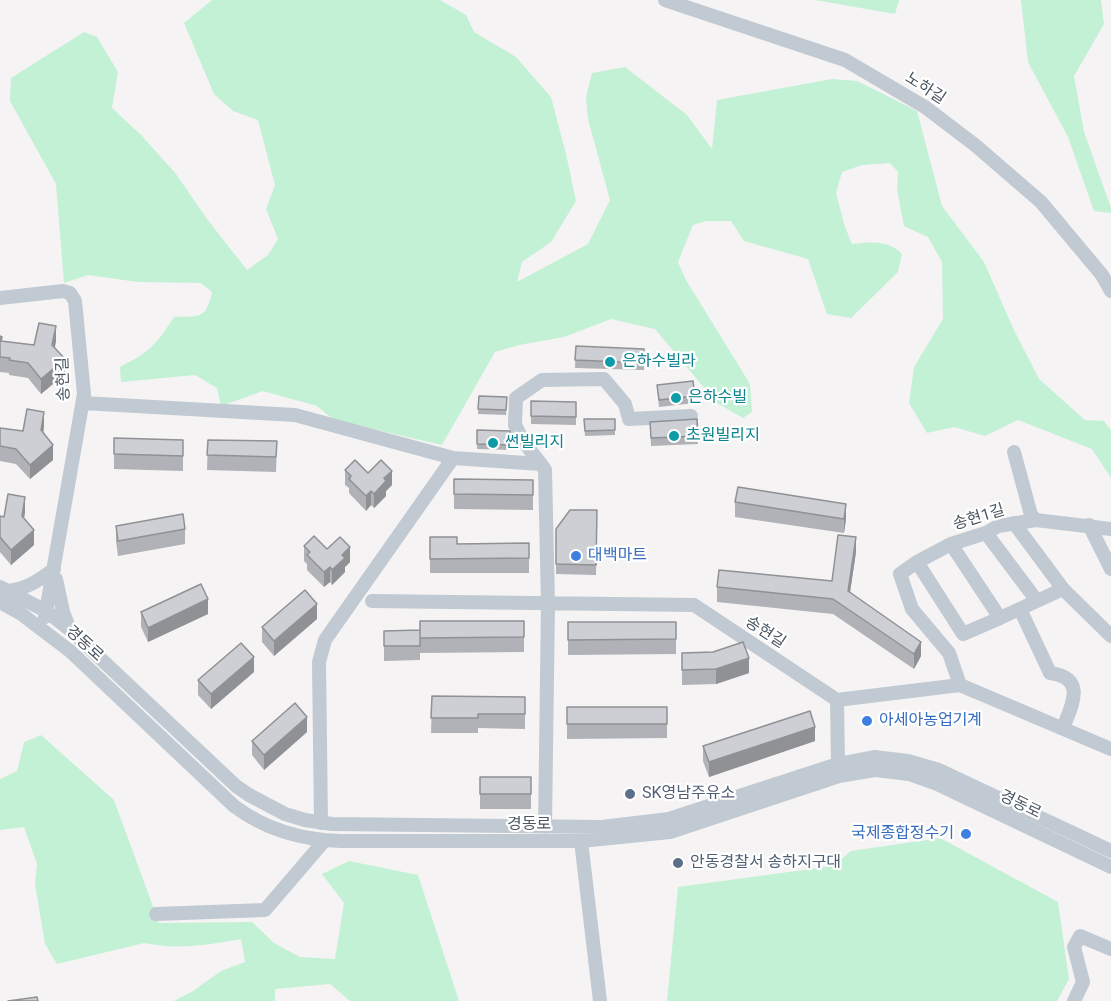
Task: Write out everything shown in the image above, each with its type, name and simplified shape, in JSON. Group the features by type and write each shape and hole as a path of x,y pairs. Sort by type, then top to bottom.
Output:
{"street":[{"name":"노하길","path":"664,0 845,60 925,107 975,145 1041,202 1102,275 1111,291"},
{"name":"송현길","path":"0,298 57,291 70,293 75,301 84,394 42,629"},
{"path":"544,827 548,603 545,470 523,441 515,425 516,398 542,380 604,379 626,404 628,419 691,416"},
{"path":"83,403 295,415 453,458 541,464"},
{"path":"1014,452 1031,515 1036,520"},
{"path":"321,823 319,662 325,640 453,458"},
{"name":"송현1길","path":"960,685 949,653 912,609 900,574 917,561 951,544 986,533 998,526 1036,520 1111,529"},
{"path":"1014,524 1063,589 1111,636"},
{"path":"1089,525 1111,569"},
{"path":"986,533 1037,601"},
{"path":"951,544 1000,618"},
{"path":"917,561 963,634 1063,589"},
{"path":"3,590 24,588 54,568"},
{"path":"54,568 58,596 79,660"},
{"name":"경동로","path":"3,590 46,611 69,629 236,786 285,814 321,823 602,827 669,819 838,764 874,757 908,761 939,770 1111,851"},
{"name":"경동로","path":"0,602 42,629 79,660 160,738 246,815 274,829 302,837 325,840 581,842 670,832 839,776 875,770 909,774 937,784 1111,867"},
{"name":"송현길","path":"372,602 694,605 837,700"},
{"path":"1020,609 1050,673 1062,675 1074,687 1075,698 1063,728"},
{"path":"838,764 837,700 960,685 1111,749"},
{"path":"156,914 265,909 325,840"},
{"path":"581,842 600,1001"},
{"path":"1074,1001 1083,982 1074,947 1080,936 1111,949"}],"green space":[{"path":"212,0 440,0 466,15 474,32 516,57 551,97 576,201 551,242 522,262 517,282 588,244 610,200 588,119 586,97 592,73 625,67 687,115 712,149 717,100 832,79 857,81 917,111 942,206 984,262 1013,328 1039,379 1085,420 1104,421 1111,430 1111,478 1092,449 1018,420 985,436 954,427 927,433 909,403 914,367 943,319 942,262 928,237 904,226 897,189 898,172 890,163 862,165 842,172 836,193 852,244 885,244 902,254 898,272 851,318 827,314 808,259 744,241 731,221 706,221 693,225 678,262 686,280 750,384 752,412 743,418 717,403 655,329 611,319 564,337 495,352 442,445 334,420 317,406 263,391 221,406 217,388 195,375 121,382 120,367 152,347 174,317 195,316 204,312 212,292 201,283 138,282 88,275 64,283 56,184 10,101 11,78 84,32 97,37 118,72 112,108 142,136 176,174 207,219 247,270 268,255 278,239 266,209 275,185 258,120 233,111 214,94 184,23"},
{"path":"815,0 899,0 895,14"},
{"path":"1021,0 1101,0 1104,24 1074,76 1084,132 1111,213 1094,211 1068,137 1028,62"},
{"path":"41,735 114,800 159,923 252,922 274,943 300,957 335,959 344,903 322,874 349,861 418,875 459,1001 350,1001 330,984 275,989 275,1001 174,1001 221,971 245,962 241,939 205,945 180,946 144,943 57,964 45,944 35,884 37,864 24,827 0,830 0,779 17,771 24,742"},
{"path":"940,838 1058,902 1069,979 1057,1001 667,1001 678,887 833,866 851,851"}],"building":[{"path":"39,323 56,326 52,345 65,359 41,379 28,363 0,357 0,336 1,341 34,345"},
{"path":"576,346 644,349 644,363 575,360"},
{"path":"693,381 695,396 659,400 657,385"},
{"path":"479,396 507,397 506,410 478,409"},
{"path":"531,401 576,402 576,417 531,416"},
{"path":"27,409 44,412 41,430 53,445 30,465 16,449 0,446 0,428 23,431"},
{"path":"584,419 615,419 615,430 585,431"},
{"path":"697,419 698,436 651,438 650,422"},
{"name":"썬빌리지","path":"477,430 510,431 510,445 477,444"},
{"path":"114,438 183,440 183,456 114,454"},
{"path":"208,440 277,441 276,457 207,455"},
{"path":"355,460 368,473 381,460 392,471 384,478 386,481 374,494 371,491 366,496 349,479 351,476 345,470"},
{"path":"454,479 533,480 533,495 454,494"},
{"path":"738,487 846,504 844,519 735,502"},
{"path":"8,494 25,497 22,516 34,530 11,550 0,537 0,516 4,517"},
{"name":"대백마트","path":"570,510 597,510 596,565 556,564 556,529"},
{"path":"183,514 185,529 118,541 116,526"},
{"path":"838,535 856,537 848,591 921,642 914,654 833,599 717,587 719,570 832,581"},
{"path":"314,536 327,549 340,537 350,547 342,555 345,558 332,570 330,567 324,572 307,555 310,552 304,546"},
{"path":"430,537 457,537 457,544 529,543 529,558 430,559"},
{"path":"201,584 208,599 148,628 141,612"},
{"path":"305,590 317,604 274,641 262,627"},
{"path":"420,621 524,621 524,637 420,638"},
{"path":"568,622 676,622 676,639 568,640"},
{"path":"420,630 420,646 384,646 384,631"},
{"path":"743,642 749,658 716,669 682,670 682,653 713,652"},
{"path":"241,643 254,657 211,694 198,680"},
{"path":"432,696 525,697 525,714 478,714 478,718 431,718"},
{"path":"295,703 307,717 264,755 252,741"},
{"path":"567,707 667,707 667,724 567,724"},
{"path":"810,711 815,727 709,762 703,746"},
{"path":"480,777 531,777 531,794 480,794"},
{"path":"37,997 38,1001 8,1001"}],"place":[{"name":"은하수빌라","path":"610,362"},
{"name":"은하수빌","path":"676,398"},
{"name":"초원빌리지","path":"674,436"},
{"name":"썬빌리지","path":"493,443"},
{"name":"대백마트","path":"576,556"},
{"name":"아세아농업기계","path":"867,721"},
{"name":"SK영남주유소","path":"630,794"},
{"name":"국제종합정수기","path":"966,834"},
{"name":"안동경찰서 송하지구대","path":"678,863"}]}
